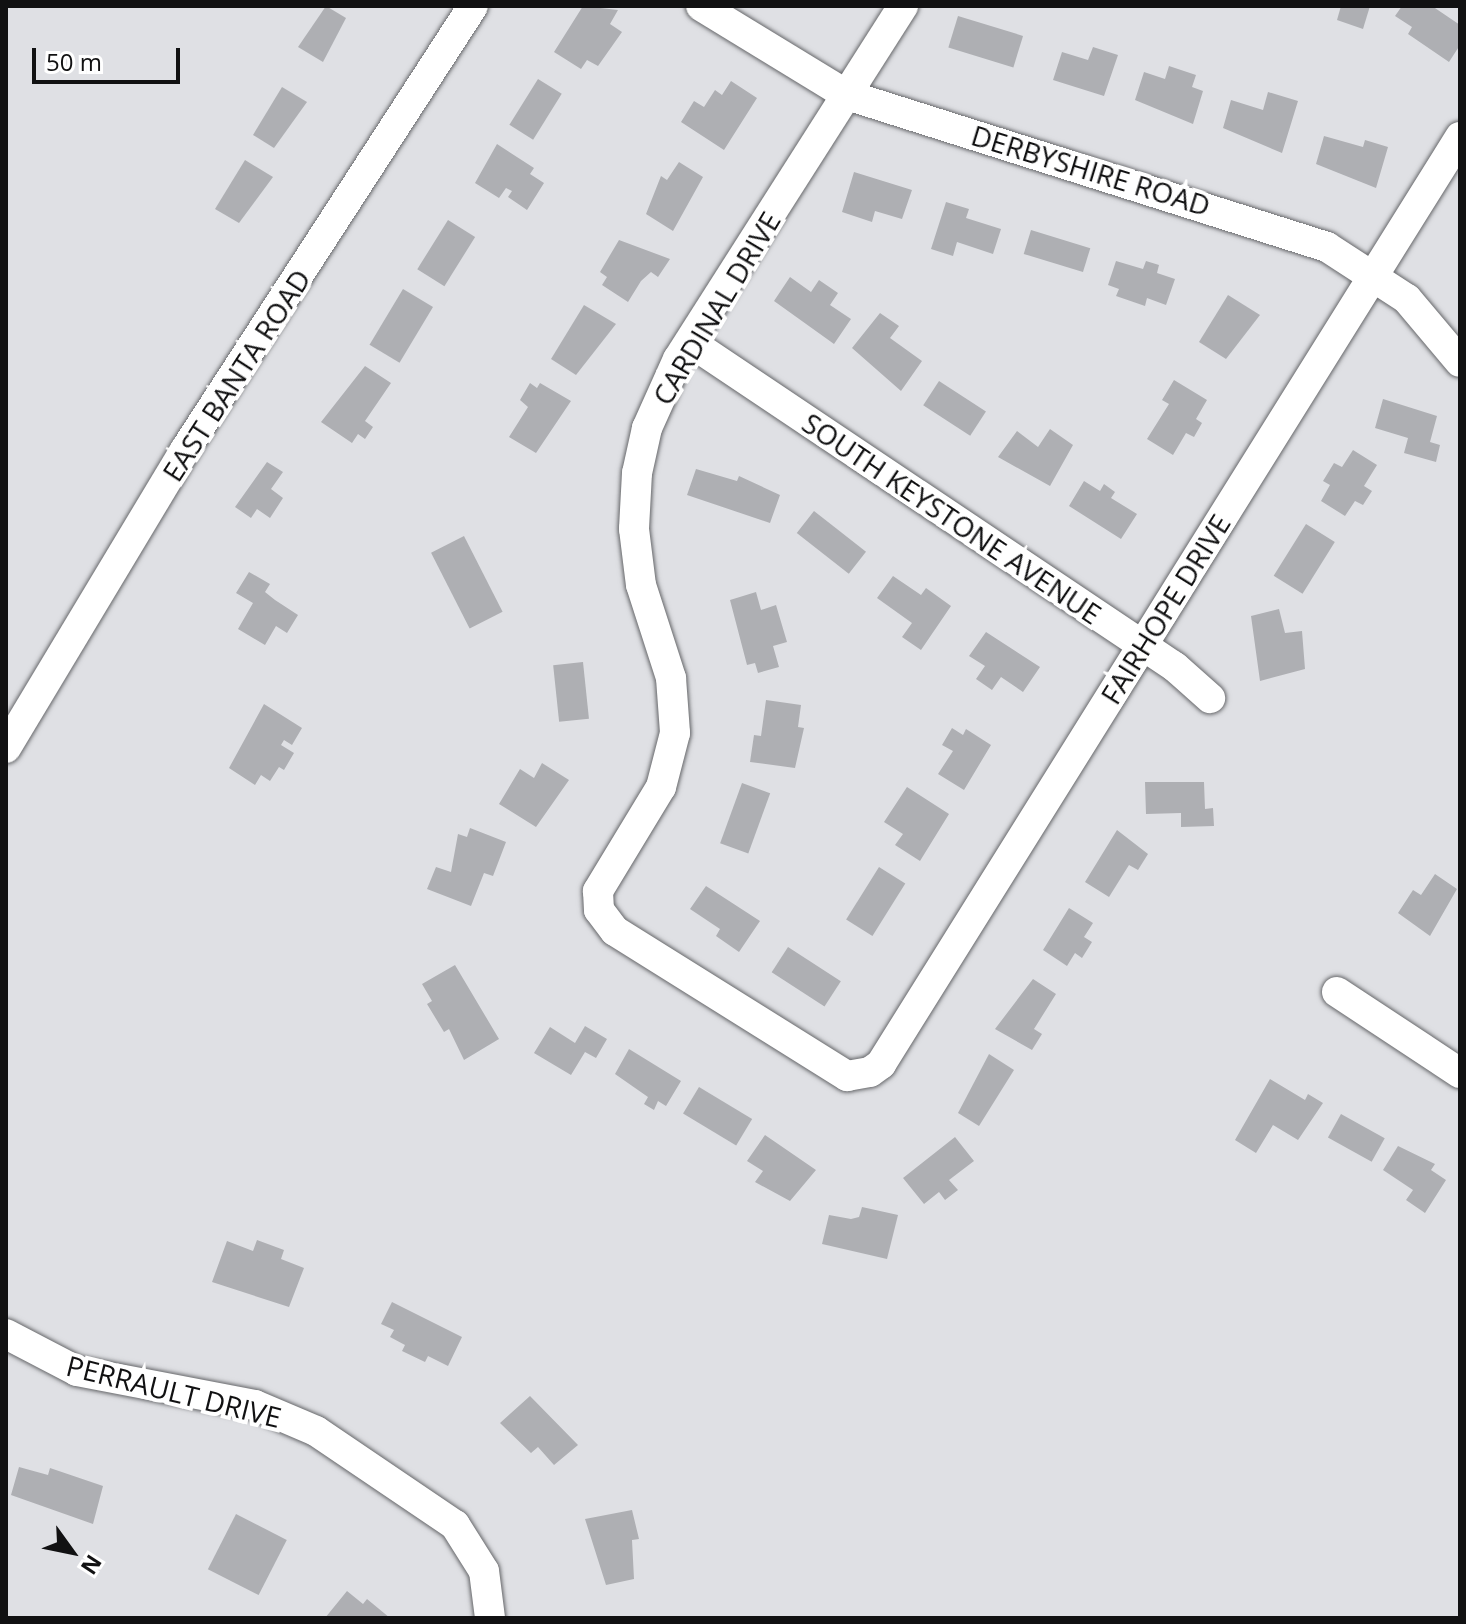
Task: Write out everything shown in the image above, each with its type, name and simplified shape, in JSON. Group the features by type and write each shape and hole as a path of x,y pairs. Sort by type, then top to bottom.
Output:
{"street":[{"name":"EAST BANTA ROAD","path":"6,748 185,450 473,6"},
{"name":"DERBYSHIRE ROAD","path":"701,6 847,95 1283,230 1374,275 1426,316 1460,362"},
{"name":"CARDINAL DRIVE","path":"864,1074 847,1076 828,1069 615,931 599,905 601,877 661,787 675,733 675,696 641,585 634,529 637,473 647,428 690,342 903,6"},
{"name":"FAIRHOPE DRIVE","path":"864,1074 881,1064 1460,137"},
{"name":"SOUTH KEYSTONE AVENUE","path":"690,342 1143,646 1210,698"},
{"path":"1337,992 1460,1073"},
{"name":"PERRAULT DRIVE","path":"6,1334 77,1371 246,1402 307,1426 455,1525 484,1571 490,1618"}],"building":[{"path":"326,6 346,18 323,62 298,47"},
{"path":"583,6 618,10 610,24 622,32 598,66 587,60 581,69 554,52"},
{"path":"1341,6 1370,6 1363,29 1337,20"},
{"path":"1402,6 1432,6 1460,25 1460,45 1449,62 1408,34 1412,27 1395,16"},
{"path":"958,16 1023,36 1013,67 948,48"},
{"path":"1093,47 1118,55 1104,96 1053,80 1062,52 1088,60"},
{"path":"1169,66 1196,75 1192,87 1203,91 1193,124 1135,100 1144,72 1165,79"},
{"path":"538,79 562,94 533,140 509,125"},
{"path":"731,81 757,98 724,150 681,122 694,101 704,107 715,90 722,95"},
{"path":"282,87 307,102 274,148 253,135"},
{"path":"1268,92 1298,101 1282,153 1223,128 1231,100 1263,110"},
{"path":"1324,136 1363,147 1365,140 1388,147 1376,188 1316,164"},
{"path":"497,144 534,168 530,174 544,183 527,210 508,197 512,191 506,188 499,198 475,183"},
{"path":"245,160 273,177 239,223 215,209"},
{"path":"679,162 703,177 673,231 646,214 661,176 667,180"},
{"path":"854,172 912,190 902,219 875,211 872,222 842,212"},
{"path":"946,202 969,209 966,218 1001,229 993,254 957,242 953,256 931,249"},
{"path":"448,220 475,237 444,286 417,269"},
{"path":"1031,230 1090,248 1083,272 1024,254"},
{"path":"619,240 670,259 658,277 651,272 641,281 628,302 602,285 607,277 600,272"},
{"path":"1116,261 1143,269 1146,261 1159,265 1157,273 1175,279 1166,305 1147,298 1145,306 1116,296 1119,289 1108,285"},
{"path":"790,277 811,292 819,280 838,293 830,305 851,319 834,344 774,301"},
{"path":"403,289 433,307 400,363 370,345"},
{"path":"1228,295 1260,315 1226,359 1199,342"},
{"path":"584,305 616,324 576,375 551,359"},
{"path":"880,313 899,326 890,338 922,361 901,391 852,348"},
{"path":"365,366 391,383 365,421 373,427 365,439 358,434 352,443 321,422"},
{"path":"1174,380 1207,400 1196,419 1202,423 1194,437 1186,433 1173,455 1147,439 1169,404 1162,400"},
{"path":"939,381 986,411 970,436 923,405"},
{"path":"530,383 537,388 540,383 571,401 536,453 509,437 528,407 520,400"},
{"path":"1383,399 1437,416 1430,442 1440,445 1436,462 1404,453 1408,438 1375,428"},
{"path":"1050,429 1073,445 1050,486 998,457 1017,431 1038,447"},
{"path":"1353,450 1377,465 1364,486 1372,491 1363,505 1355,501 1345,516 1321,501 1330,485 1323,481 1334,463 1342,467"},
{"path":"267,462 283,472 271,489 283,498 270,518 257,509 251,518 235,507"},
{"path":"696,469 737,481 739,476 780,495 770,523 687,495"},
{"path":"1084,481 1100,491 1104,484 1115,492 1111,498 1137,514 1121,539 1069,506"},
{"path":"814,511 866,552 849,574 797,533"},
{"path":"1306,524 1335,542 1303,594 1274,576"},
{"path":"464,536 503,612 470,629 431,553"},
{"path":"249,572 270,584 265,592 298,615 287,633 276,626 265,645 238,629 253,603 236,593"},
{"path":"893,576 921,595 926,588 951,606 921,650 902,637 912,623 877,598"},
{"path":"756,592 761,610 776,605 787,642 773,646 779,667 758,673 755,663 747,665 730,600"},
{"path":"1279,609 1285,633 1302,631 1305,669 1260,681 1251,616"},
{"path":"986,632 1040,667 1023,692 1001,677 992,690 976,679 985,666 969,656"},
{"path":"583,662 589,719 559,722 553,665"},
{"path":"766,700 801,705 798,727 804,728 795,768 750,762 754,735 761,736"},
{"path":"264,704 302,728 292,745 284,740 281,745 294,753 284,770 279,767 270,781 261,775 255,785 229,768"},
{"path":"952,728 963,735 966,729 991,745 964,790 938,774 953,751 942,745"},
{"path":"542,763 569,780 536,827 499,804 520,769 534,778"},
{"path":"1145,782 1204,782 1205,809 1213,808 1214,826 1181,827 1181,813 1146,814"},
{"path":"742,783 770,793 748,853 720,843"},
{"path":"907,787 949,814 920,861 895,845 903,834 884,822"},
{"path":"470,828 506,842 493,876 484,873 471,906 427,889 436,867 451,872 458,834 467,837"},
{"path":"1117,830 1148,854 1138,870 1129,865 1109,897 1085,882"},
{"path":"879,867 905,883 872,936 846,920"},
{"path":"1435,874 1457,889 1430,936 1398,913 1413,890 1421,895"},
{"path":"706,886 760,921 739,952 716,936 720,929 690,909"},
{"path":"1069,908 1093,923 1084,937 1092,942 1082,958 1075,953 1067,966 1043,950"},
{"path":"788,947 841,981 824,1006 772,972"},
{"path":"455,965 499,1039 464,1060 449,1029 444,1032 427,1004 432,1001 422,984"},
{"path":"1033,979 1056,994 1034,1029 1042,1034 1032,1050 995,1029"},
{"path":"585,1026 607,1039 596,1058 585,1052 571,1075 534,1053 550,1027 575,1043"},
{"path":"629,1049 681,1081 666,1106 658,1101 654,1110 644,1104 648,1097 615,1074"},
{"path":"989,1054 1014,1070 979,1126 958,1113"},
{"path":"1270,1079 1305,1100 1308,1094 1323,1103 1298,1140 1273,1125 1256,1153 1235,1140"},
{"path":"699,1087 752,1119 736,1146 683,1114"},
{"path":"1341,1114 1385,1138 1372,1162 1328,1138"},
{"path":"765,1135 816,1170 790,1201 755,1182 763,1171 747,1161"},
{"path":"955,1137 974,1161 949,1180 958,1190 945,1200 939,1192 924,1204 903,1178"},
{"path":"1398,1146 1435,1164 1431,1170 1446,1180 1425,1213 1406,1200 1413,1190 1383,1170"},
{"path":"862,1207 898,1215 887,1259 822,1244 829,1215 851,1219 859,1217"},
{"path":"257,1240 284,1250 281,1259 304,1268 289,1307 212,1282 227,1241 253,1251"},
{"path":"392,1302 462,1337 448,1366 428,1356 425,1362 402,1351 405,1345 390,1337 394,1330 381,1324"},
{"path":"530,1396 578,1445 554,1465 538,1447 531,1453 500,1423"},
{"path":"19,1467 48,1475 50,1468 103,1486 93,1524 11,1495"},
{"path":"632,1510 639,1539 632,1540 634,1579 606,1585 585,1519"},
{"path":"236,1514 287,1540 259,1595 208,1569"},
{"path":"347,1591 363,1604 367,1599 390,1618 325,1618"}]}
